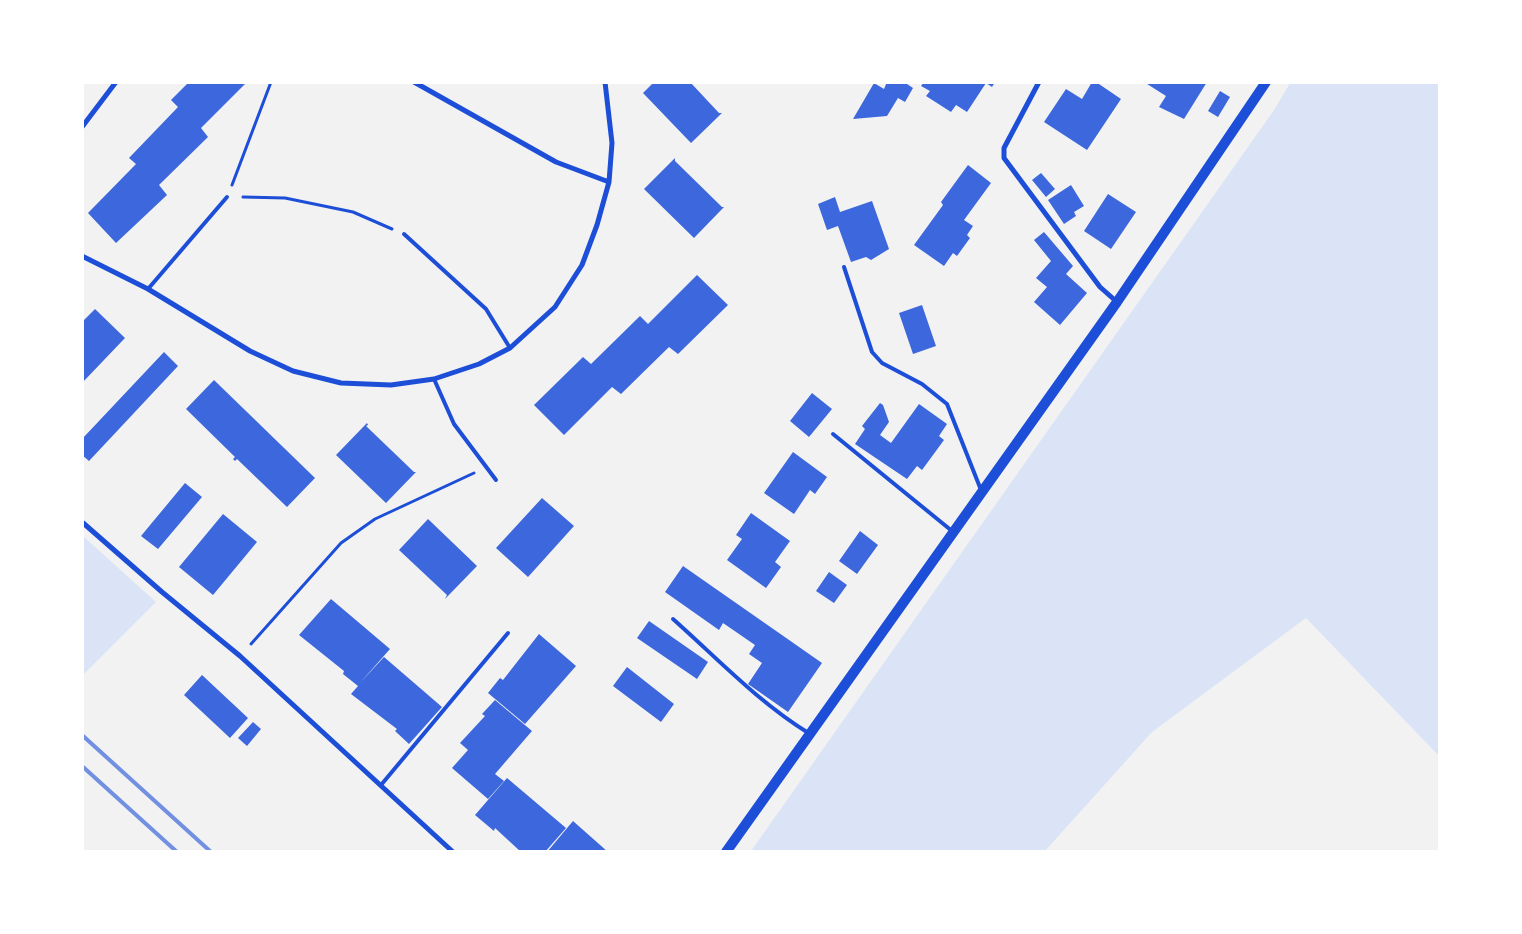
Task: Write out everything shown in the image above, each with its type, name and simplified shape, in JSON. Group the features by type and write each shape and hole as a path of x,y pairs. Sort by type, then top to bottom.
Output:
{"main road":[{"path":"726,852 1117,302 1266,82"}],"street":[{"path":"82,127 116,82"},
{"path":"414,82 556,162 609,182"},
{"path":"82,256 148,289 250,350 294,371 341,383 391,385 434,379 479,364 510,348 555,307 582,265 597,225 609,182 612,143 605,82"},
{"path":"1039,82 1004,148 1004,158 1100,287 1117,302"},
{"path":"82,522 162,592 240,656 453,852"}],"lane":[{"path":"148,289 227,197"},
{"path":"404,234 486,309 510,348"},
{"path":"844,267 872,352 882,363 922,384 947,404 982,492"},
{"path":"434,379 454,424 496,480"},
{"path":"833,434 954,532"},
{"path":"673,619 723,664 736,679 778,715 810,734"},
{"path":"381,785 508,633"}],"path":[{"path":"272,82 227,197 284,198 353,212 404,234"},
{"path":"240,656 341,543 375,519 486,468"}],"shaded area":[{"path":"1290,83 1439,83 1439,756 1306,618 1152,732 1045,851 751,851 1274,110"},
{"path":"83,536 156,602 83,675"}],"building":[{"path":"189,82 247,82 201,128 208,137 159,185 167,195 116,243 88,213 136,164 129,158 178,107 171,100"},
{"path":"654,82 690,82 719,113 722,113 691,143 643,93"},
{"path":"887,82 904,82 913,88 905,102 898,98 887,116 853,119 874,83 884,89"},
{"path":"924,82 995,82 992,87 986,83 967,112 956,105 951,112 926,96 930,91 921,86"},
{"path":"1092,82 1096,82 1121,99 1087,150 1044,122 1066,89 1082,99"},
{"path":"1144,82 1207,82 1184,119 1159,107 1166,96"},
{"path":"1220,91 1230,97 1218,117 1208,111"},
{"path":"675,158 675,161 724,207 694,238 644,189"},
{"path":"968,165 991,183 964,220 973,226 967,235 970,238 957,256 953,253 944,266 914,245 943,205 941,202"},
{"path":"1041,173 1055,189 1046,197 1032,180"},
{"path":"1071,185 1084,206 1074,212 1076,216 1064,224 1048,200"},
{"path":"1108,194 1136,212 1111,249 1084,231"},
{"path":"835,197 840,212 872,201 889,249 871,260 866,257 851,262 838,226 827,230 818,204"},
{"path":"1044,232 1073,266 1066,274 1087,293 1060,325 1034,302 1047,287 1036,278 1051,261 1034,240"},
{"path":"697,275 728,305 678,354 669,347 621,394 612,387 564,435 534,405 583,357 591,364 640,316 648,324"},
{"path":"922,305 936,346 913,354 899,313"},
{"path":"95,309 125,338 82,383 82,322"},
{"path":"164,352 178,366 89,461 82,455 82,439"},
{"path":"214,380 315,478 287,507 237,459 235,461 233,459 235,457 186,409"},
{"path":"812,393 832,409 809,437 790,421"},
{"path":"880,403 883,405 889,422 880,435 891,443 919,404 947,424 939,436 944,440 922,470 917,466 907,479 855,444 865,429 862,426"},
{"path":"367,423 368,425 366,426 416,472 386,503 336,455"},
{"path":"793,452 827,477 815,494 810,490 794,514 764,493"},
{"path":"185,483 202,497 158,549 141,536"},
{"path":"542,498 574,526 528,577 496,548"},
{"path":"751,513 790,541 775,562 781,567 766,588 727,560 742,539 736,535"},
{"path":"223,514 257,542 213,595 179,567"},
{"path":"428,519 477,566 445,599 447,595 399,550"},
{"path":"860,531 878,545 857,574 839,561"},
{"path":"683,566 822,663 788,712 748,684 762,663 749,654 755,645 723,623 719,630 665,592"},
{"path":"829,572 847,585 834,603 816,591"},
{"path":"331,599 390,649 359,684 384,657 442,707 409,744 395,731 397,729 351,694 358,686 343,674 344,671 299,635"},
{"path":"649,621 708,662 697,679 637,638"},
{"path":"539,634 576,666 525,724 488,693 500,678 503,680"},
{"path":"627,667 674,704 661,722 613,686"},
{"path":"202,675 248,718 230,738 184,695"},
{"path":"495,700 532,731 495,774 504,781 488,799 452,768 468,750 460,743 485,716 482,714"},
{"path":"253,722 261,729 247,746 238,738"},
{"path":"507,778 566,828 545,852 521,852 495,828 494,831 475,815"},
{"path":"573,821 608,852 547,852"}],"railway":[{"path":"82,735 211,852"},
{"path":"82,766 177,852"}]}
